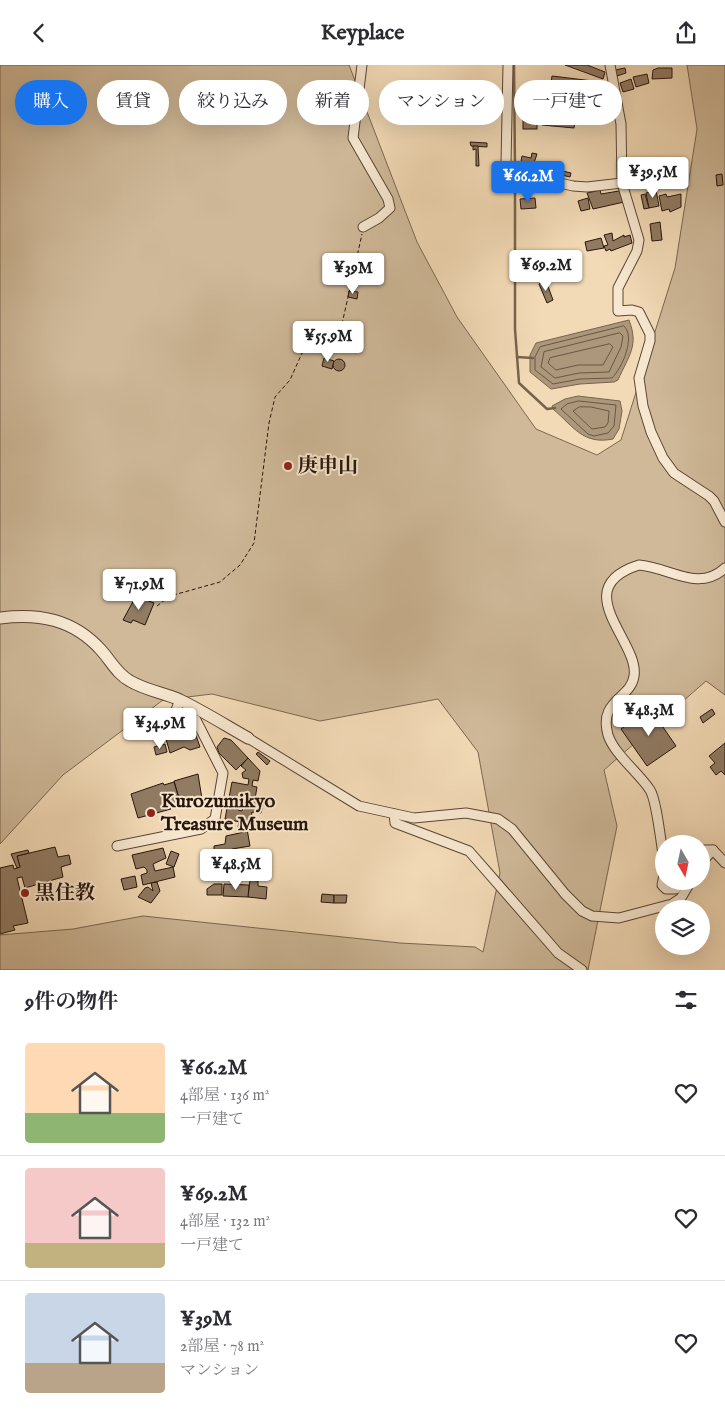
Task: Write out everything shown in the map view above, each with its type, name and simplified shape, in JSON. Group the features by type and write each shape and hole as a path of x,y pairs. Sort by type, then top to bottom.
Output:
{"street":[{"path":"362,65 353,138 388,199 390,208 379,218 363,227"},
{"path":"508,65 506,164 514,172 573,186 586,187 622,183"},
{"path":"610,65 622,124 622,183 639,240 638,251 618,288 616,299 618,311 632,310 639,313 650,334 650,341 639,378 643,406 651,432 668,467 674,473 709,495 725,522"},
{"path":"659,835 652,794 609,737 607,724 609,710 616,699 630,686 635,670 630,653 611,620 608,609 608,591 615,579 639,565 693,579 707,579 718,575 725,568"},
{"path":"0,618 29,615 57,620 81,633 101,649 114,667 130,681 180,700 248,737 359,806 414,818 466,813 498,819 512,829 565,895 582,911 592,916 619,918 672,904 681,898 686,890"},
{"path":"117,847 201,829 215,819 223,773 196,720 176,710 180,700"},
{"path":"394,814 395,823 469,851 558,953 582,970"},
{"path":"710,853 713,850 725,863"}],"path":[{"path":"157,606 170,596 220,582 240,565 254,543 269,423 276,397 290,380 302,353 311,348 336,351 363,227"}],"shaded area":[{"path":"0,65 349,65 355,80 297,80 297,125 369,125 369,117 417,242 457,317 536,429 597,455 621,440 675,268 697,129 687,65 725,65 725,695 706,681 604,770 617,826 588,970 0,970 0,935 73,929 143,916 400,943 475,947 483,952 500,873 478,752 438,699 320,721 212,694 163,700 63,775 0,844"}],"water":[{"path":"629,320 633,344 618,380 551,389 530,372 530,355 536,343"},
{"path":"578,396 620,401 622,411 619,429 613,439 603,440 586,437 573,428 553,409 552,406 565,399"}],"building":[{"path":"565,65 587,65 605,72 603,79"},
{"path":"625,68 626,73 617,76 615,70"},
{"path":"672,68 672,78 652,79 653,70"},
{"path":"647,74 649,83 636,87 633,77"},
{"path":"552,76 585,80 551,80"},
{"path":"631,79 634,89 623,92 622,82"},
{"path":"523,125 537,125 537,129 523,129"},
{"path":"542,125 574,125 574,128"},
{"path":"470,142 487,143 487,147 471,146"},
{"path":"473,146 478,146 479,166 476,166 476,149 473,150"},
{"path":"532,153 537,154 532,169 520,166 522,156 531,158"},
{"path":"546,167 571,173 570,177 545,171"},
{"path":"722,174 723,185 717,186 716,175"},
{"path":"600,190 601,194 619,191 624,202 593,209 587,193"},
{"path":"656,190 659,206 649,208 646,193"},
{"path":"645,194 649,208 644,209 641,195"},
{"path":"666,194 667,197 681,194 681,207 670,212 669,209 662,211 659,196"},
{"path":"535,198 536,208 521,209 520,199"},
{"path":"588,198 590,209 581,211 578,201"},
{"path":"660,222 662,240 652,241 650,224"},
{"path":"612,233 613,241 624,235 624,237 630,235 632,243 606,251 604,246 608,245 604,235"},
{"path":"601,238 604,248 587,251 585,242"},
{"path":"546,281 553,300 547,303 539,284"},
{"path":"349,291 358,292 357,299 348,297"},
{"path":"324,358 334,361 332,369 322,366"},
{"path":"337,359 341,359 345,365 341,371 337,371 333,367 333,363"},
{"path":"136,596 154,603 145,625 133,620 131,623 123,620"},
{"path":"650,708 676,746 647,766 621,729"},
{"path":"712,709 715,714 703,723 700,717"},
{"path":"191,721 200,747 190,750 184,747 170,753 163,728"},
{"path":"224,738 231,740 248,758 236,770 219,753 217,747"},
{"path":"725,743 725,775 721,771 716,775 710,767 715,763 709,756"},
{"path":"165,744 167,752 156,755 154,747"},
{"path":"258,752 270,761 267,765 256,754"},
{"path":"248,758 260,771 258,781 253,780 252,786 257,787 255,799 264,801 261,813 252,812 250,824 225,819 232,782 248,785 249,779 243,778 242,773 246,770 241,766","holes":["241,796 245,797 242,811 238,810"]},
{"path":"198,774 202,799 181,805 174,781"},
{"path":"174,782 180,802 169,805 171,809 138,818 131,794 163,783 164,785"},
{"path":"239,822 246,823 250,846 232,849 235,864 216,869 215,860 209,861 208,854 214,853 214,846 225,844 226,836 244,832 243,828 238,827"},
{"path":"55,847 58,857 69,855 71,864 61,867 63,877 25,888 22,877 17,878 28,923 13,926 15,930 0,934 0,868 13,865 14,869 20,867 17,856"},
{"path":"163,848 166,858 153,864 155,871 173,867 175,877 143,885 141,875 147,873 147,870 144,867 136,869 132,855"},
{"path":"28,850 29,853 17,856 20,867 17,868 11,854"},
{"path":"171,851 179,854 174,867 166,864"},
{"path":"135,876 137,887 124,890 121,879"},
{"path":"250,880 258,881 258,886 267,887 266,899 248,897"},
{"path":"157,882 160,891 151,903 138,897 145,888 148,887 153,891 151,883"},
{"path":"214,884 222,884 222,895 207,895 207,889"},
{"path":"224,884 249,885 248,897 223,896"},
{"path":"322,894 334,895 334,903 321,902"},
{"path":"334,895 347,895 346,903 334,903"}],"waterway":[{"path":"514,65 515,169"},
{"path":"515,174 515,329 519,383 547,409 555,408"},
{"path":"517,357 533,358"}],"place":[{"name":"庚申山","path":"288,466"},
{"name":"Kurozumikyo Treasure Museum","path":"151,813"},
{"name":"黒住教","path":"25,893"}]}
